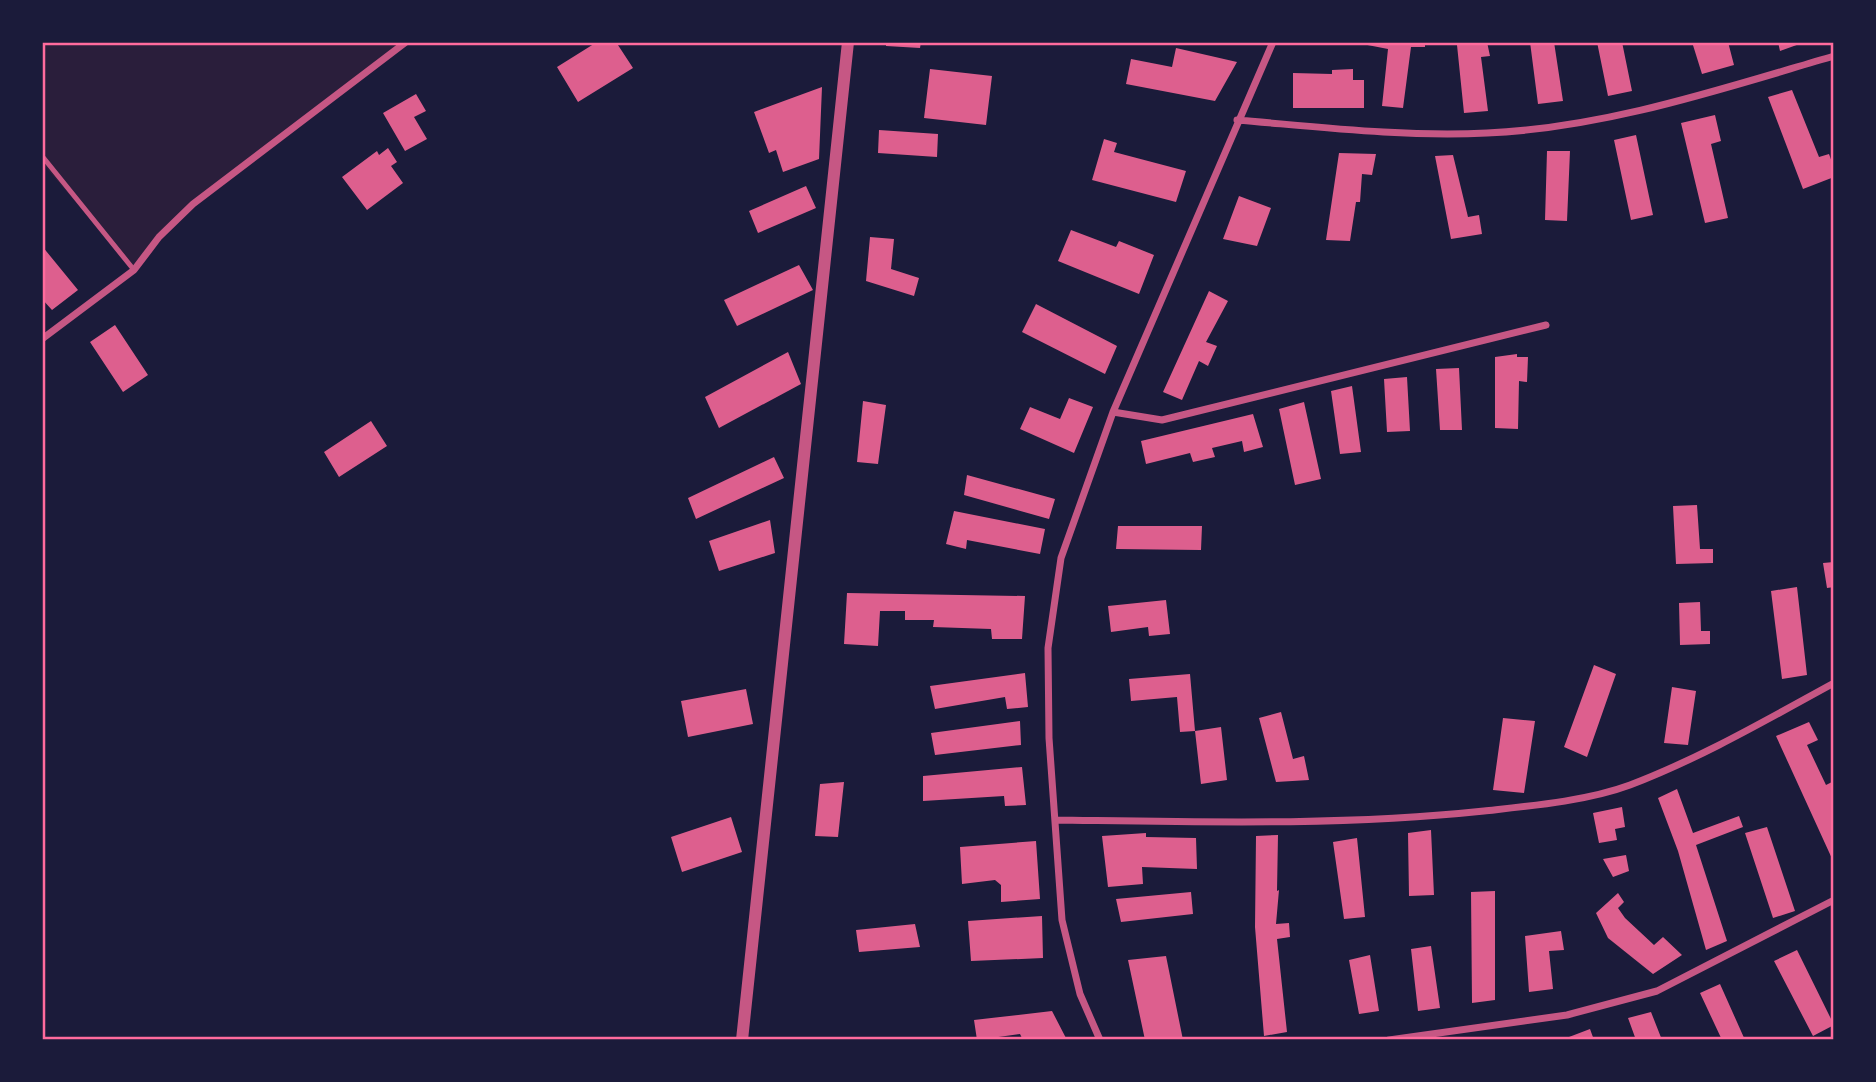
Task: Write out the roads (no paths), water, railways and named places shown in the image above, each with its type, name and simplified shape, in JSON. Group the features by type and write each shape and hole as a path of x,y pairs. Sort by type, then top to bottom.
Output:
{"street":[{"path":"42,339 134,270 159,237 193,204 406,42"},
{"path":"742,1040 848,42"},
{"path":"1100,1040 1080,994 1062,919 1049,738 1048,648 1061,558 1113,412 1273,42"},
{"path":"1237,120 1395,133 1488,133 1593,121 1702,95 1834,56"},
{"path":"1113,412 1162,420 1546,325"},
{"path":"1055,820 1291,823 1422,818 1537,806 1628,786 1726,742 1834,683"},
{"path":"1389,1040 1567,1015 1657,991 1834,900"}],"lane":[{"path":"42,156 134,270"}]}
